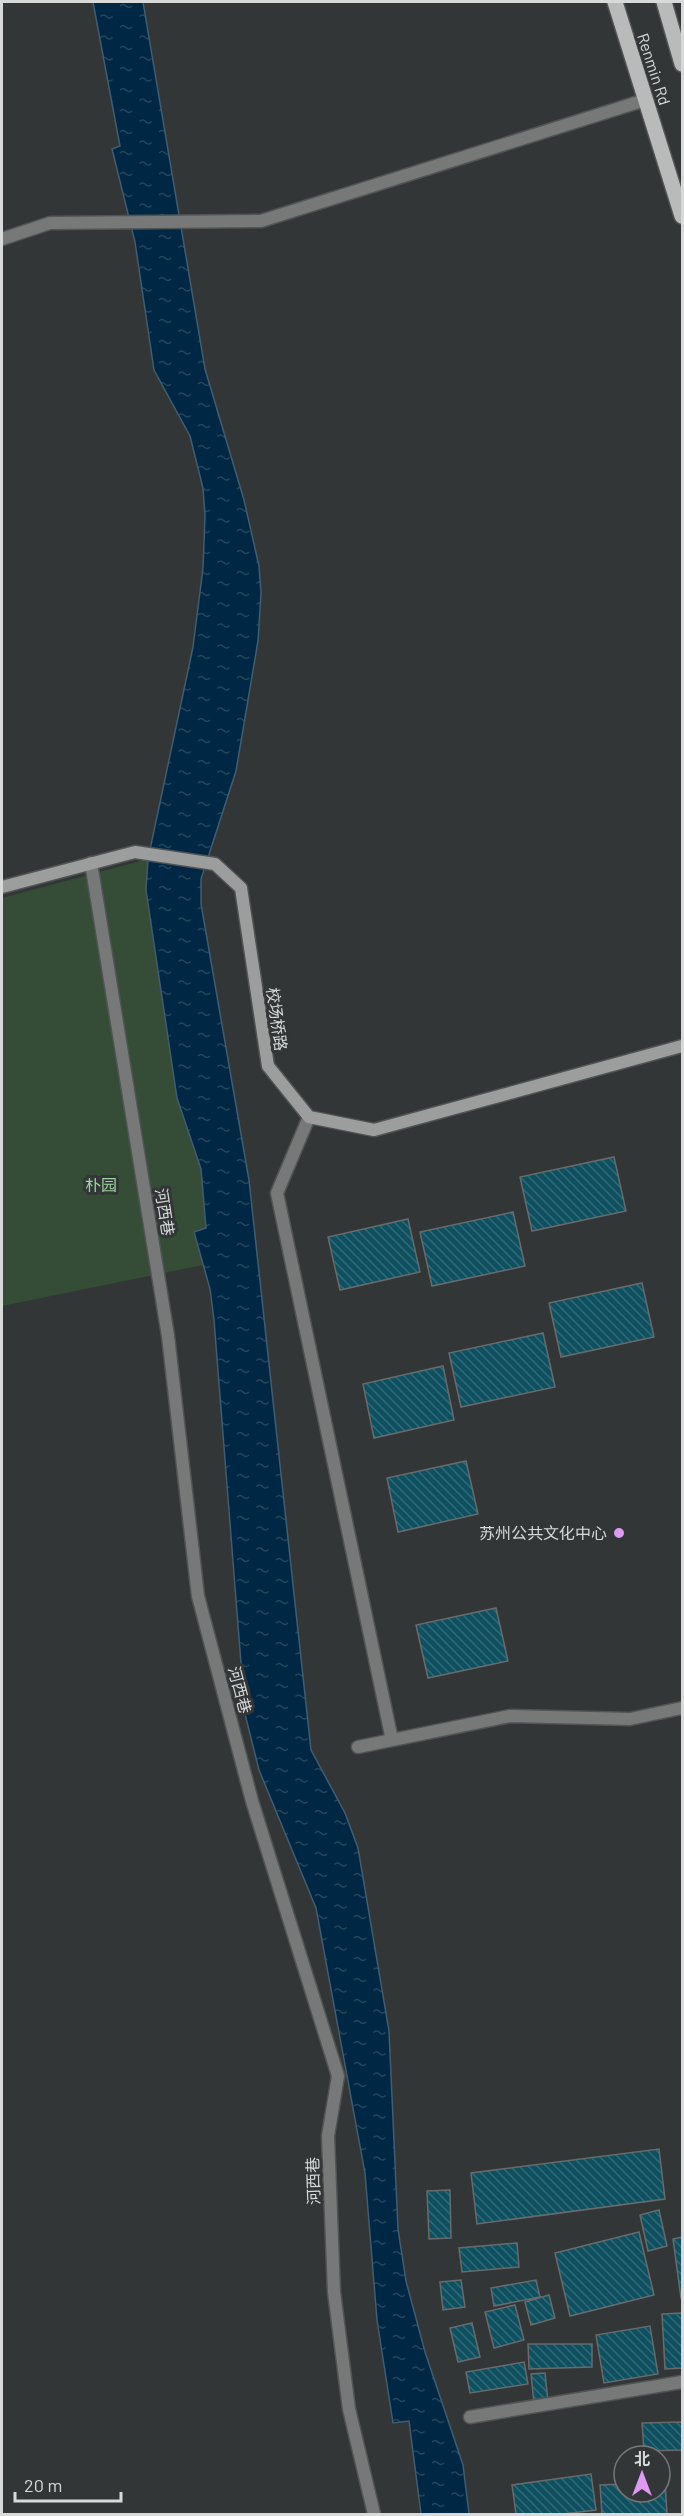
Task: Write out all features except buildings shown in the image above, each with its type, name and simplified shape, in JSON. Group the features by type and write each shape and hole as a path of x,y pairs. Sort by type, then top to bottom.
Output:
{"main road":[{"name":"Renmin Rd","path":"615,2 682,216"},
{"name":"Renmin Rd","path":"664,2 682,64"}],"street":[{"path":"2,239 50,223 261,220 645,100"},
{"name":"校场桥路","path":"2,887 135,852 215,864 241,888 268,1066 309,1117"},
{"name":"河西巷","path":"91,863 168,1336 198,1596 252,1801 338,2076 328,2136 334,2292 349,2409 374,2514"},
{"path":"392,1740 277,1193 309,1117 374,1130 682,1046"},
{"path":"358,1747 510,1716 630,1719 682,1708"},
{"path":"470,2417 682,2382"}],"green space":[{"name":"朴园","path":"148,859 146,890 177,1098 201,1169 206,1229 194,1232 203,1265 2,1306 2,898"}],"water":[{"path":"93,2 143,2 205,369 244,500 259,566 261,593 258,641 236,771 201,879 201,904 249,1180 311,1750 345,1813 358,1848 389,2031 398,2229 406,2281 425,2352 463,2465 469,2514 421,2514 409,2421 393,2423 377,2320 365,2173 316,1908 259,1770 245,1714 214,1320 210,1289 194,1232 206,1228 201,1169 177,1098 146,890 148,859 193,647 203,568 205,516 203,488 190,436 154,370 135,242 112,149 120,146"}],"place":[{"name":"苏州公共文化中心","path":"619,1533"}]}
